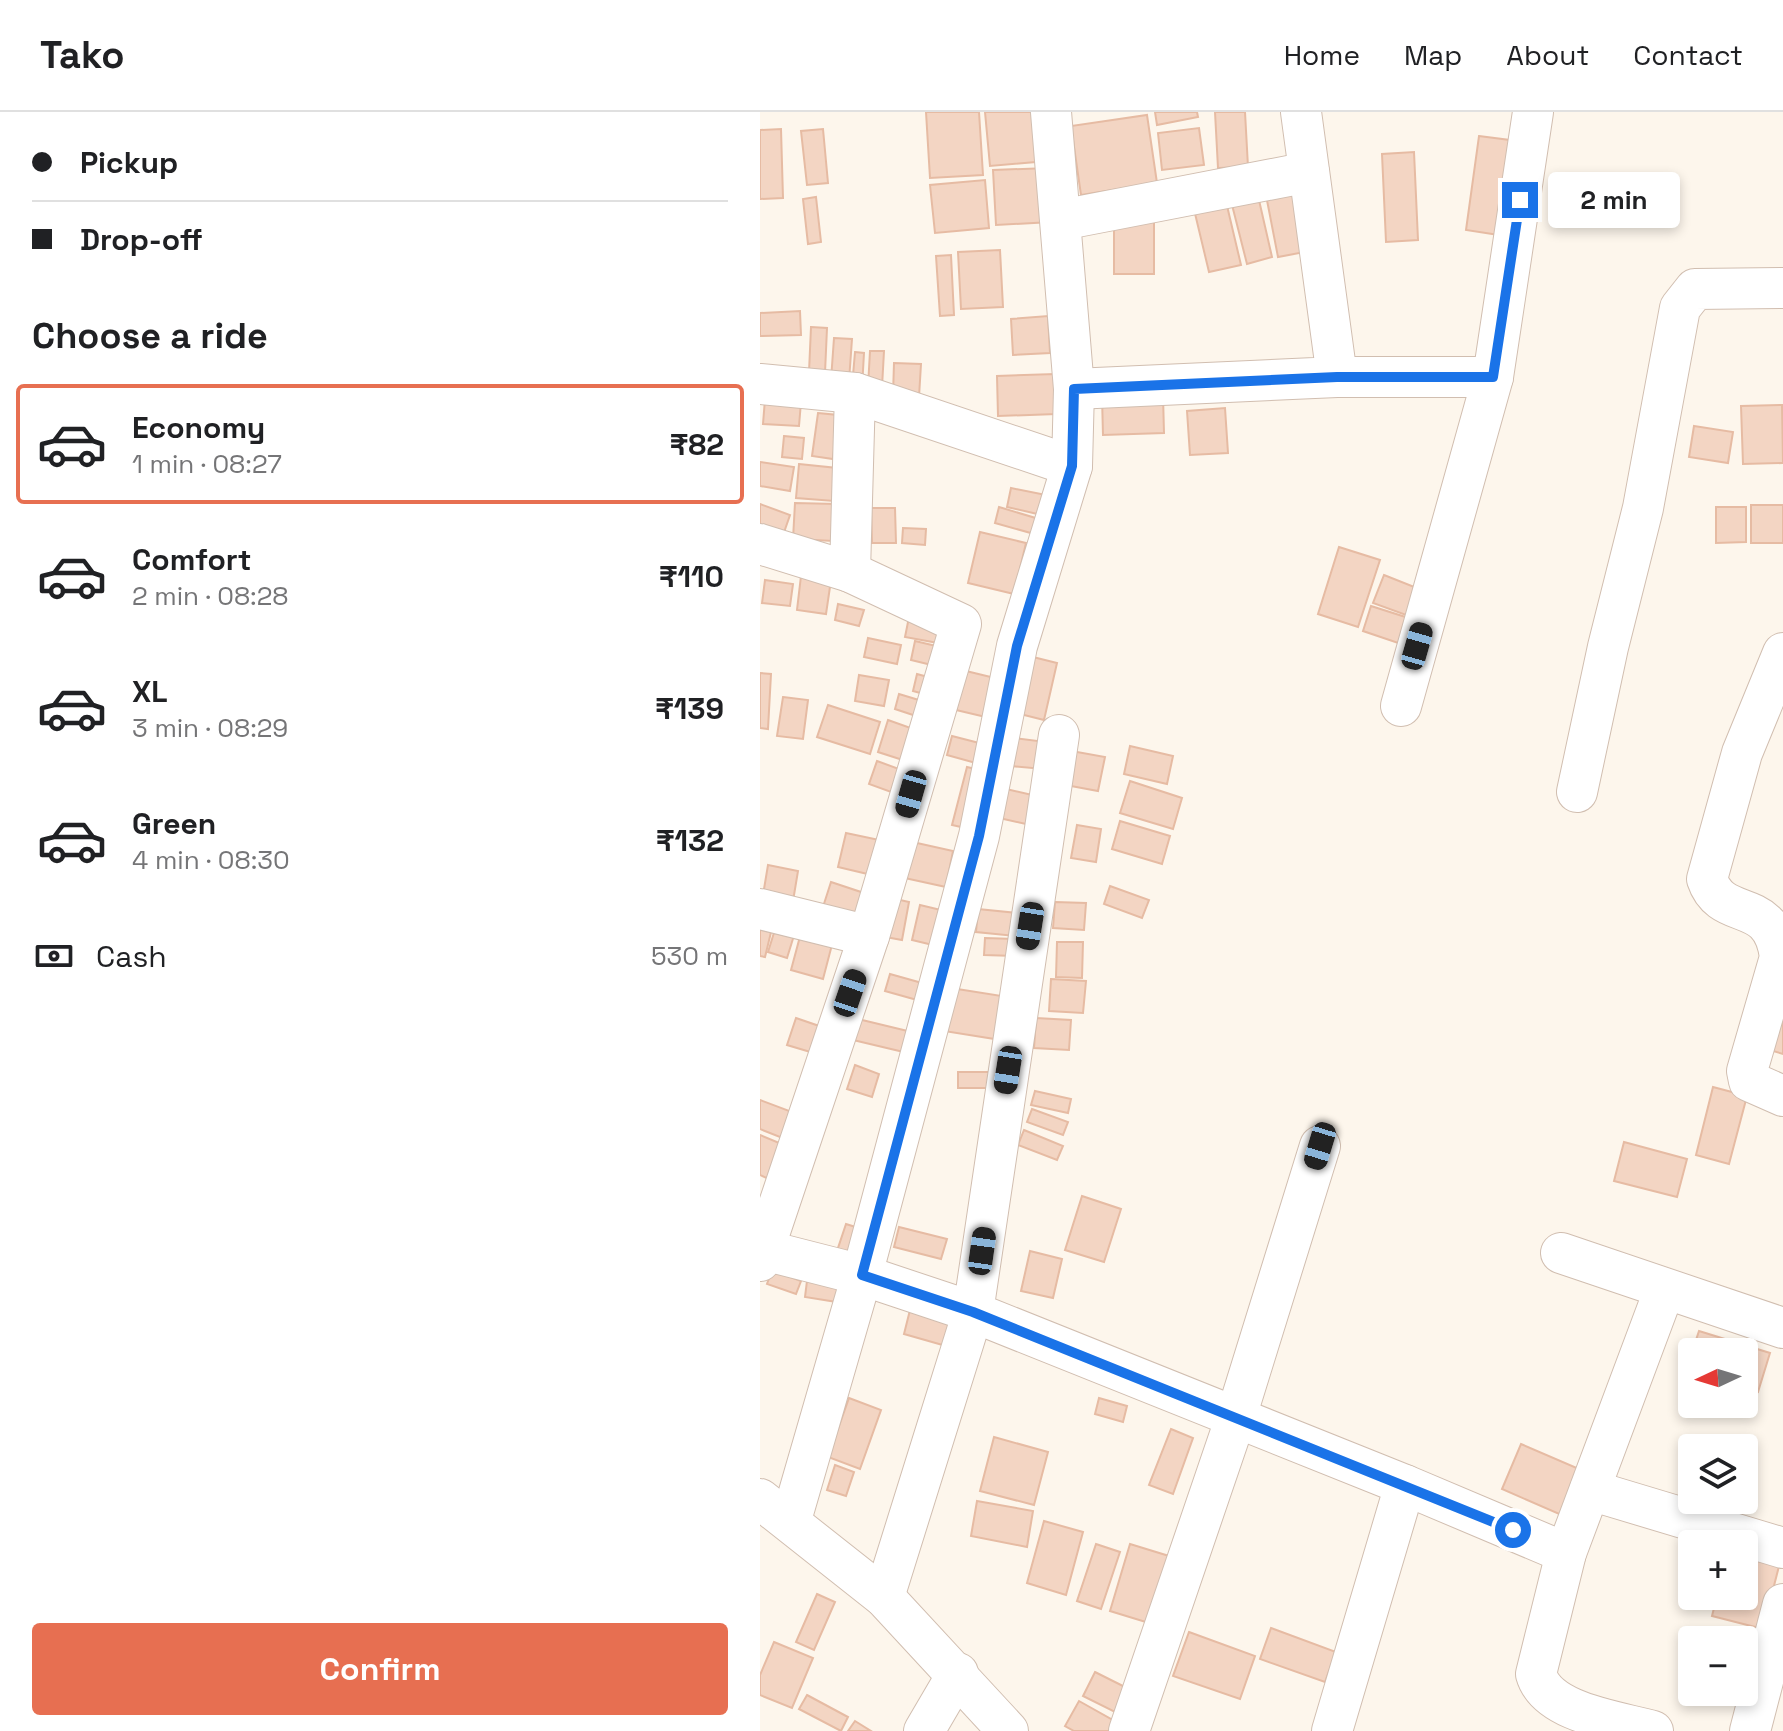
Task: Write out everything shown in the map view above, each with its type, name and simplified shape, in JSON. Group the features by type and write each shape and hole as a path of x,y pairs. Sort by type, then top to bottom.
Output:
{"street":[{"path":"1008,1731 958,1673 884,1597 775,1509 862,1275 979,836 1017,646 1072,466 1074,389 1051,112"},
{"path":"1301,112 1337,377"},
{"path":"1401,706 1493,377 1533,112"},
{"path":"1061,220 1309,172"},
{"path":"1577,792 1608,647 1643,508 1680,308 1695,289 1783,288"},
{"path":"1074,389 1337,377 1493,377"},
{"path":"760,384 855,393 1072,466"},
{"path":"850,572 855,393"},
{"path":"760,544 850,572 961,624 1017,646"},
{"path":"961,624 869,936 762,1255 862,1275 973,1312 1566,1553"},
{"path":"1783,653 1742,753 1707,879 1717,898 1765,919 1778,941 1780,957 1747,1071 1749,1081 1755,1086 1783,1096"},
{"path":"884,1597 973,1312 1059,735"},
{"path":"760,909 869,936"},
{"path":"1129,1731 1235,1420 1320,1146"},
{"path":"1561,1253 1664,1291 1783,1328"},
{"path":"1653,1731 1560,1704 1540,1687 1537,1663 1566,1553 1664,1291"},
{"path":"1332,1731 1405,1485"},
{"path":"1590,1490 1783,1548"},
{"path":"1750,1731 1783,1604"},
{"path":"924,1731 958,1673"}],"building":[{"path":"926,112 979,112 983,175 930,178"},
{"path":"985,112 1042,112 1047,161 990,166"},
{"path":"1155,112 1197,112 1198,117 1157,125"},
{"path":"1215,112 1245,112 1248,167 1218,168"},
{"path":"1147,115 1157,183 1081,195 1071,126"},
{"path":"1199,128 1204,165 1162,170 1158,133"},
{"path":"781,129 783,198 760,199 760,130"},
{"path":"823,129 828,183 807,185 801,131"},
{"path":"1479,136 1525,142 1512,237 1466,230"},
{"path":"1414,152 1418,240 1386,242 1382,154"},
{"path":"1048,168 1051,222 996,225 993,170"},
{"path":"985,180 989,228 935,233 930,185"},
{"path":"1298,184 1310,251 1278,257 1265,190"},
{"path":"1256,187 1272,257 1247,264 1229,193"},
{"path":"1224,193 1241,265 1209,272 1192,201"},
{"path":"816,197 821,242 808,244 803,199"},
{"path":"1114,220 1154,220 1154,274 1114,274"},
{"path":"1000,250 1003,307 961,309 958,252"},
{"path":"951,255 954,315 940,316 936,256"},
{"path":"800,311 801,335 760,336 760,313"},
{"path":"1048,316 1050,353 1013,355 1011,319"},
{"path":"811,327 827,328 825,373 809,372"},
{"path":"834,338 852,339 849,381 831,380"},
{"path":"870,351 884,351 882,387 868,387"},
{"path":"855,352 864,353 862,388 852,387"},
{"path":"894,363 921,364 919,397 893,395"},
{"path":"1055,374 1056,414 998,416 997,376"},
{"path":"1163,395 1164,433 1103,435 1102,397"},
{"path":"765,399 801,402 799,426 763,424"},
{"path":"1782,405 1783,463 1743,464 1741,406"},
{"path":"1225,408 1228,453 1190,455 1187,411"},
{"path":"818,413 838,415 833,459 812,456"},
{"path":"1694,426 1733,432 1728,463 1689,457"},
{"path":"784,436 804,438 802,459 782,457"},
{"path":"760,462 794,467 790,491 760,486"},
{"path":"799,464 837,468 834,501 796,498"},
{"path":"1011,488 1051,496 1046,516 1007,507"},
{"path":"795,503 836,504 834,541 793,539"},
{"path":"760,504 790,515 781,541 760,533"},
{"path":"1751,505 1783,505 1783,543 1751,543"},
{"path":"999,507 1049,522 1045,537 995,523"},
{"path":"1716,507 1746,507 1746,542 1716,543"},
{"path":"871,508 895,508 896,543 872,543"},
{"path":"903,528 926,529 925,545 902,543"},
{"path":"980,532 1026,543 1014,594 968,583"},
{"path":"1339,547 1380,560 1358,627 1318,614"},
{"path":"1384,575 1427,592 1417,619 1373,603"},
{"path":"801,576 831,580 826,614 797,610"},
{"path":"765,580 793,584 790,606 762,603"},
{"path":"838,604 864,610 859,626 835,620"},
{"path":"1371,606 1418,621 1410,647 1363,631"},
{"path":"910,612 949,645 905,637"},
{"path":"868,638 901,645 897,664 864,657"},
{"path":"915,641 949,649 944,668 911,660"},
{"path":"1029,656 1057,663 1044,720 1016,713"},
{"path":"966,671 999,679 990,718 956,710"},
{"path":"760,673 771,674 768,729 760,728"},
{"path":"917,674 939,680 935,697 913,691"},
{"path":"859,675 889,680 884,706 855,701"},
{"path":"899,694 932,704 928,720 895,709"},
{"path":"783,697 808,700 803,739 777,736"},
{"path":"828,705 880,722 870,754 817,737"},
{"path":"888,720 922,732 912,763 878,752"},
{"path":"952,736 987,745 983,765 947,755"},
{"path":"1014,738 1046,742 1043,769 1011,766"},
{"path":"1130,746 1173,756 1167,784 1124,774"},
{"path":"1066,750 1105,757 1098,791 1060,784"},
{"path":"877,761 910,773 902,796 869,784"},
{"path":"967,767 984,771 970,829 952,825"},
{"path":"1130,781 1182,798 1173,829 1120,813"},
{"path":"1006,789 1041,797 1035,826 999,818"},
{"path":"1120,821 1170,836 1162,864 1112,849"},
{"path":"1077,825 1101,829 1096,862 1071,858"},
{"path":"846,833 884,841 876,876 838,867"},
{"path":"908,841 953,851 946,887 900,877"},
{"path":"768,865 798,871 792,907 762,901"},
{"path":"831,882 870,895 861,923 822,910"},
{"path":"1110,886 1149,900 1142,918 1104,904"},
{"path":"887,897 909,902 902,940 880,936"},
{"path":"1055,902 1086,903 1084,930 1053,928"},
{"path":"920,905 945,911 937,946 912,940"},
{"path":"978,909 1017,913 1015,936 976,932"},
{"path":"760,921 773,924 765,957 760,956"},
{"path":"777,923 796,929 787,958 768,952"},
{"path":"802,929 834,937 823,979 791,970"},
{"path":"985,938 1015,939 1015,956 984,955"},
{"path":"1057,942 1083,942 1082,978 1056,977"},
{"path":"890,974 922,983 917,1000 885,991"},
{"path":"1051,979 1086,981 1083,1013 1049,1011"},
{"path":"951,988 1008,997 1001,1040 944,1031"},
{"path":"1783,1017 1783,1054 1770,1050"},
{"path":"796,1018 825,1028 817,1054 787,1045"},
{"path":"1036,1018 1071,1020 1069,1050 1034,1048"},
{"path":"858,1019 916,1033 912,1054 853,1040"},
{"path":"855,1065 879,1074 872,1097 847,1089"},
{"path":"958,1072 994,1072 994,1088 958,1088"},
{"path":"1713,1087 1747,1096 1729,1164 1696,1155"},
{"path":"1035,1091 1071,1099 1068,1113 1031,1105"},
{"path":"760,1100 800,1115 790,1141 760,1129"},
{"path":"1032,1109 1068,1122 1063,1135 1027,1122"},
{"path":"1024,1130 1063,1146 1057,1160 1018,1145"},
{"path":"760,1135 789,1147 775,1182 760,1175"},
{"path":"1624,1142 1687,1159 1677,1197 1614,1181"},
{"path":"1082,1196 1121,1209 1104,1262 1065,1250"},
{"path":"846,1224 865,1230 853,1267 834,1260"},
{"path":"899,1227 947,1239 941,1259 894,1247"},
{"path":"1030,1251 1062,1259 1053,1298 1021,1291"},
{"path":"772,1270 801,1281 796,1294 767,1284"},
{"path":"807,1281 845,1287 843,1303 805,1297"},
{"path":"913,1298 963,1312 953,1348 904,1334"},
{"path":"1699,1331 1722,1338 1697,1338"},
{"path":"1758,1349 1770,1353 1758,1392"},
{"path":"849,1398 881,1410 860,1469 828,1457"},
{"path":"1099,1398 1127,1406 1123,1422 1095,1414"},
{"path":"1171,1429 1193,1438 1173,1494 1149,1485"},
{"path":"994,1437 1048,1452 1034,1505 980,1491"},
{"path":"1521,1444 1593,1475 1573,1520 1502,1489"},
{"path":"835,1465 854,1472 846,1496 827,1490"},
{"path":"977,1501 1033,1511 1027,1547 971,1536"},
{"path":"1044,1521 1083,1532 1066,1595 1027,1583"},
{"path":"1096,1544 1120,1552 1101,1609 1077,1601"},
{"path":"1130,1544 1169,1556 1149,1623 1110,1611"},
{"path":"1758,1561 1779,1566 1763,1629 1712,1616 1714,1610 1758,1610"},
{"path":"817,1594 835,1602 814,1650 796,1642"},
{"path":"1271,1628 1336,1652 1325,1682 1260,1659"},
{"path":"1189,1632 1255,1656 1240,1699 1173,1676"},
{"path":"774,1642 813,1658 792,1708 760,1695 760,1675"},
{"path":"1095,1672 1127,1688 1115,1712 1083,1696"},
{"path":"807,1695 848,1717 841,1731 799,1709"},
{"path":"1079,1701 1118,1723 1114,1731 1074,1731 1065,1726"},
{"path":"855,1721 871,1731 848,1731"}],"route":[{"path":"1513,1530 973,1312 862,1275 979,836 1017,646 1072,466 1074,389 1337,377 1493,377 1520,200"}]}
